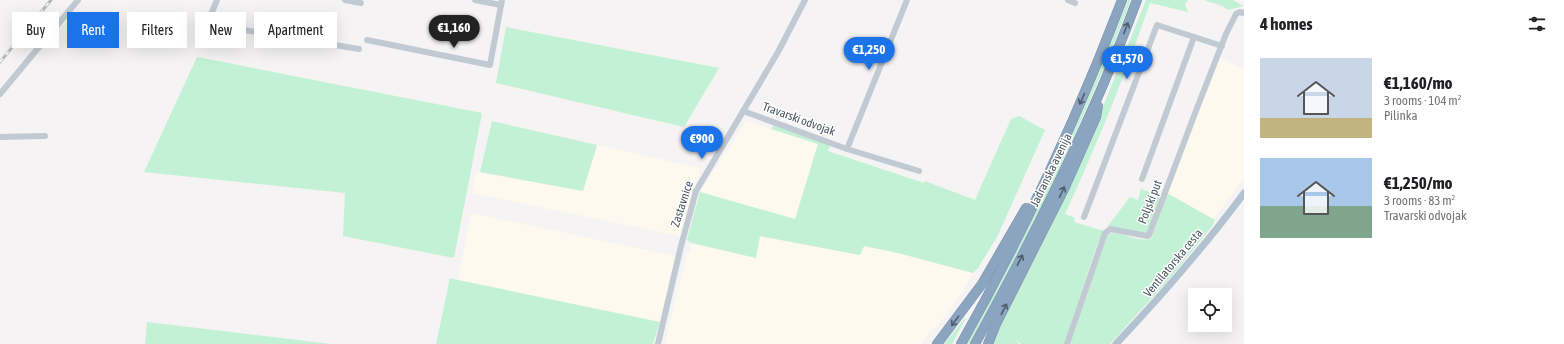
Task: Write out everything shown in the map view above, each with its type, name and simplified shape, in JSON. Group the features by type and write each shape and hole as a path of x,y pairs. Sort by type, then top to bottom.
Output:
{"highway":[{"name":"Jadranska avenija","path":"961,344 1014,246 1099,61 1122,0"},
{"name":"Jadranska avenija","path":"975,344 1026,248 1079,141 1101,90 1136,0"},
{"path":"988,344 1087,140 1096,118 1101,90"},
{"path":"937,344 982,284 1059,149"}],"main road":[{"name":"Ventilatorska cesta","path":"1116,344 1142,317 1216,230 1244,193"}],"street":[{"path":"0,94 78,0"},
{"path":"217,0 207,24 359,49"},
{"path":"345,0 361,3"},
{"path":"367,40 490,65 502,2 475,0"},
{"name":"Zastavnice","path":"658,344 681,246 696,191 778,52 806,0"},
{"name":"Travarski odvojak","path":"847,148 907,0"},
{"path":"1068,0 1075,3"},
{"name":"Poljski put","path":"1067,344 1105,233 1110,230 1149,235 1222,46 1236,14 1242,13"},
{"path":"1084,217 1157,25 1222,46"},
{"name":"Poljski put","path":"1142,179 1194,37"},
{"name":"Travarski odvojak","path":"743,111 847,148 918,171"},
{"path":"0,137 45,136"}],"shaded area":[{"path":"1220,57 1244,70 1244,179 1213,219 1167,193"},
{"path":"746,121 818,144 795,220 700,192"},
{"path":"597,145 700,168 680,236 472,193 476,172 583,191"},
{"path":"471,213 675,256 660,322 458,280"},
{"path":"760,236 860,255 864,246 898,253 973,273 952,308 920,344 665,344 687,253 690,253 692,243 755,258"}],"green space":[{"path":"1128,0 1131,0 1095,88 1036,218 969,344 966,344 1033,218 1073,132"},
{"path":"1146,0 1188,0 1185,4 1188,12 1150,3 1110,110 1065,214 1075,218 1074,222 1104,231 1097,245 1064,344 1021,344 1015,339 1019,344 991,344 1079,166"},
{"path":"1205,0 1233,0 1244,6 1228,10 1223,6"},
{"path":"506,27 719,68 684,127 496,83"},
{"path":"197,57 482,113 454,258 343,236 345,193 144,172"},
{"path":"1019,116 1045,130 998,235 978,268 973,273 898,253 864,246 860,255 760,236 756,258 692,243 687,239 700,192 795,219 818,144 771,129 774,124 830,145 828,151 924,183 925,181 975,200 1011,119"},
{"path":"492,121 597,145 583,191 480,172"},
{"path":"1141,189 1161,196 1148,233 1108,226 1130,197 1138,200"},
{"path":"1167,193 1215,220 1213,225 1171,277 1110,344 1070,344 1108,233 1146,240 1151,239"},
{"path":"450,278 660,322 653,344 436,344"},
{"path":"965,318 952,344 944,344"},
{"path":"147,322 331,344 145,344"}],"railway":[{"path":"0,62 51,0"}]}
